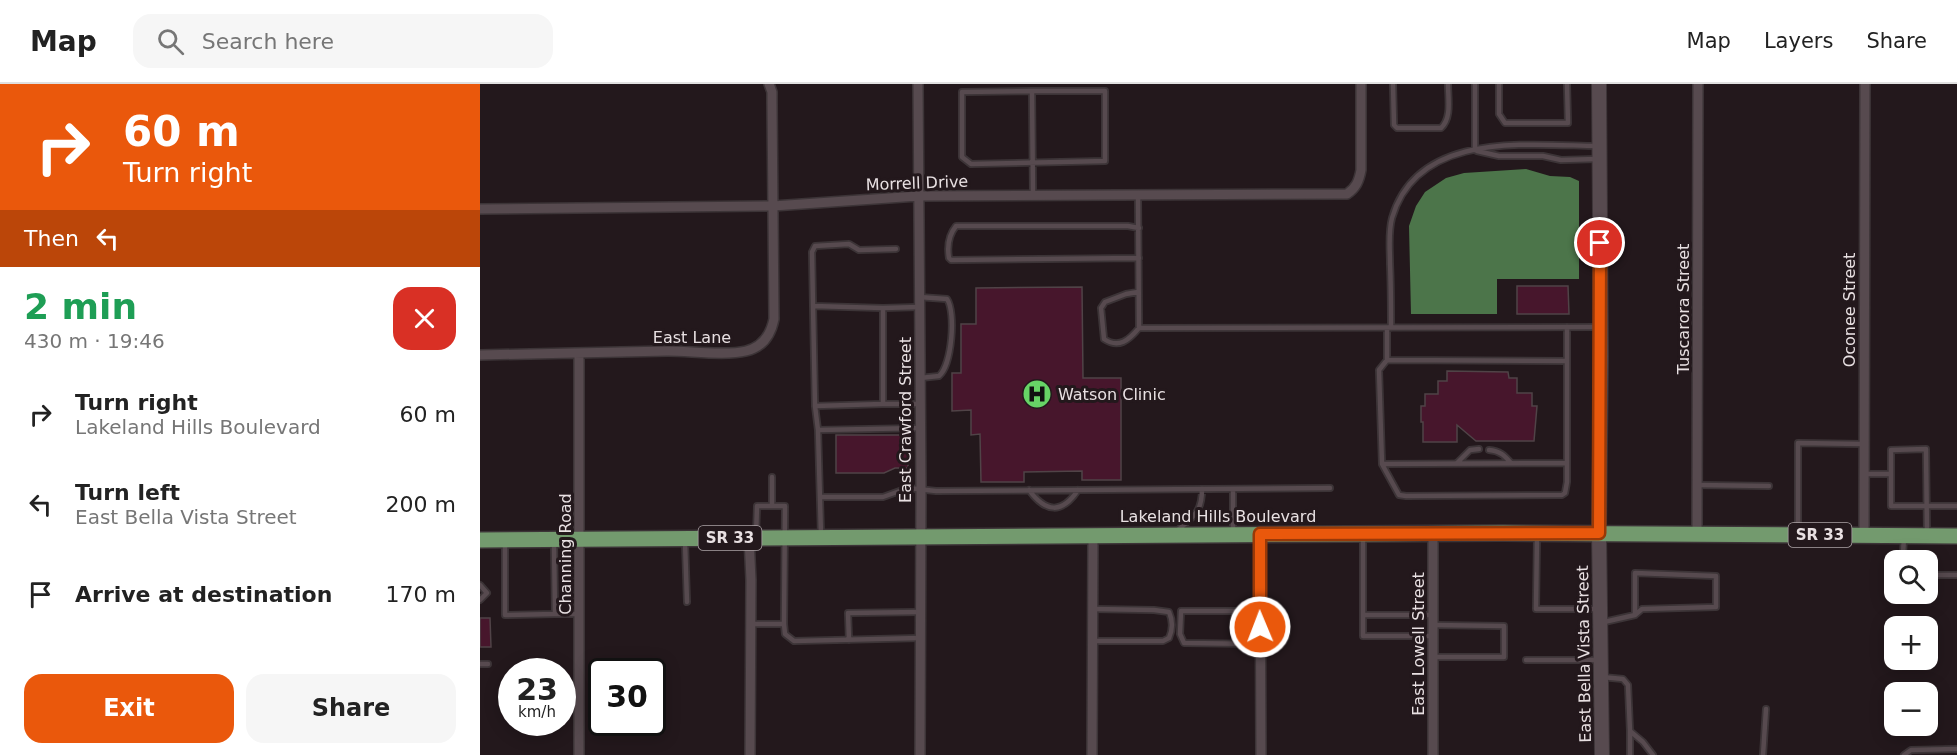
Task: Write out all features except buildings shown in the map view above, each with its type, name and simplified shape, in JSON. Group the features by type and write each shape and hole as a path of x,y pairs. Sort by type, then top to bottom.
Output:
{"main road":[{"name":"Lakeland Hills Boulevard","path":"480,540 1363,533 1957,536"}],"street":[{"path":"769,84 772,92 773,206"},
{"name":"East Crawford Street","path":"918,84 921,428 920,755"},
{"name":"Morrell Drive","path":"480,209 773,206 918,196 1347,194 1354,189 1360,178 1361,84"},
{"name":"East Bella Vista Street","path":"1599,84 1601,327 1599,533 1602,755"},
{"name":"Tuscarora Street","path":"1697,534 1698,84"},
{"name":"Oconee Street","path":"1864,536 1865,84"},
{"name":"East Lane","path":"480,355 734,352 758,347 772,329 774,319 773,206"},
{"name":"Channing Road","path":"579,354 579,755"},
{"name":"East Lowell Street","path":"1433,533 1433,755"},
{"path":"1260,534 1261,755"},
{"path":"1092,755 1093,535"},
{"path":"750,755 753,538"}],"lane":[{"path":"1394,84 1394,125 1397,128 1441,128 1448,117 1448,84"},
{"path":"1475,84 1475,150"},
{"path":"1499,84 1498,114 1504,123 1568,123 1567,84"},
{"path":"1032,91 1033,196"},
{"path":"1032,91 1104,91 1105,161 971,164 962,157 962,92 1032,91"},
{"path":"1567,327 1567,490 1562,495 1399,495 1382,464 1379,370 1387,360 1390,235 1398,202 1412,181 1431,165 1454,154 1498,145 1554,146 1600,152"},
{"path":"1554,146 1554,158"},
{"path":"1475,150 1499,156 1543,156 1561,160 1600,152"},
{"path":"1138,196 1139,328 1130,339 1120,344 1110,343 1102,336 1101,308 1105,302 1138,292"},
{"path":"1139,228 1128,226 956,226 950,233 948,252 951,260 1139,258"},
{"path":"821,537 818,430 815,406 812,252 814,246 849,244 859,250 896,249"},
{"path":"813,306 883,308 947,298 951,307 950,356 946,368 939,376 920,378"},
{"path":"883,308 884,404"},
{"path":"1139,328 1601,327"},
{"path":"1387,360 1567,361"},
{"path":"815,406 920,404"},
{"path":"818,430 921,428"},
{"path":"1798,535 1798,443 1864,444"},
{"path":"1457,463 1470,450 1479,449"},
{"path":"1926,536 1926,505 1926,449 1891,450 1891,506 1926,505 1957,506"},
{"path":"1489,450 1503,454 1511,463"},
{"path":"1382,464 1567,463"},
{"path":"1864,474 1891,474"},
{"path":"772,477 772,506"},
{"path":"1697,485 1769,486"},
{"path":"820,497 883,497 908,488 936,491 1330,488"},
{"path":"1173,534 1197,514 1202,489"},
{"path":"1233,489 1233,534"},
{"path":"1029,490 1045,506 1059,507 1070,502 1078,490"},
{"path":"753,538 757,506 785,506 784,624 785,634 794,641 920,638"},
{"path":"1363,533 1363,636 1433,636"},
{"path":"1537,533 1536,609 1601,616 1635,615 1642,609 1716,607 1716,576 1635,573 1635,615"},
{"path":"1903,550 1904,536"},
{"path":"685,539 687,602"},
{"path":"504,540 505,615 580,614"},
{"path":"554,540 555,614"},
{"path":"1938,575 1957,575"},
{"path":"480,585 487,592 480,600"},
{"path":"1092,640 1164,640 1169,638 1172,632 1172,618 1169,612 1093,609"},
{"path":"1260,611 1181,611 1180,634 1184,643 1261,644"},
{"path":"849,640 848,613 920,612"},
{"path":"1363,615 1504,626 1504,657 1433,657"},
{"path":"751,624 784,624"},
{"path":"1526,660 1601,660"},
{"path":"480,664 488,664"},
{"path":"1602,676 1623,679 1629,685 1630,755"},
{"path":"1763,755 1766,710"},
{"path":"1630,731 1653,755"},
{"path":"1904,755 1911,750 1957,749"}],"shaded area":[{"path":"1526,169 1550,176 1570,177 1579,181 1579,279 1497,279 1497,314 1411,314 1409,226 1416,206 1425,192 1446,178 1464,173"}],"place":[{"name":"Watson Clinic","path":"1037,394"}],"route":[{"path":"1260,627 1260,534 1599,533 1600,243"}]}
